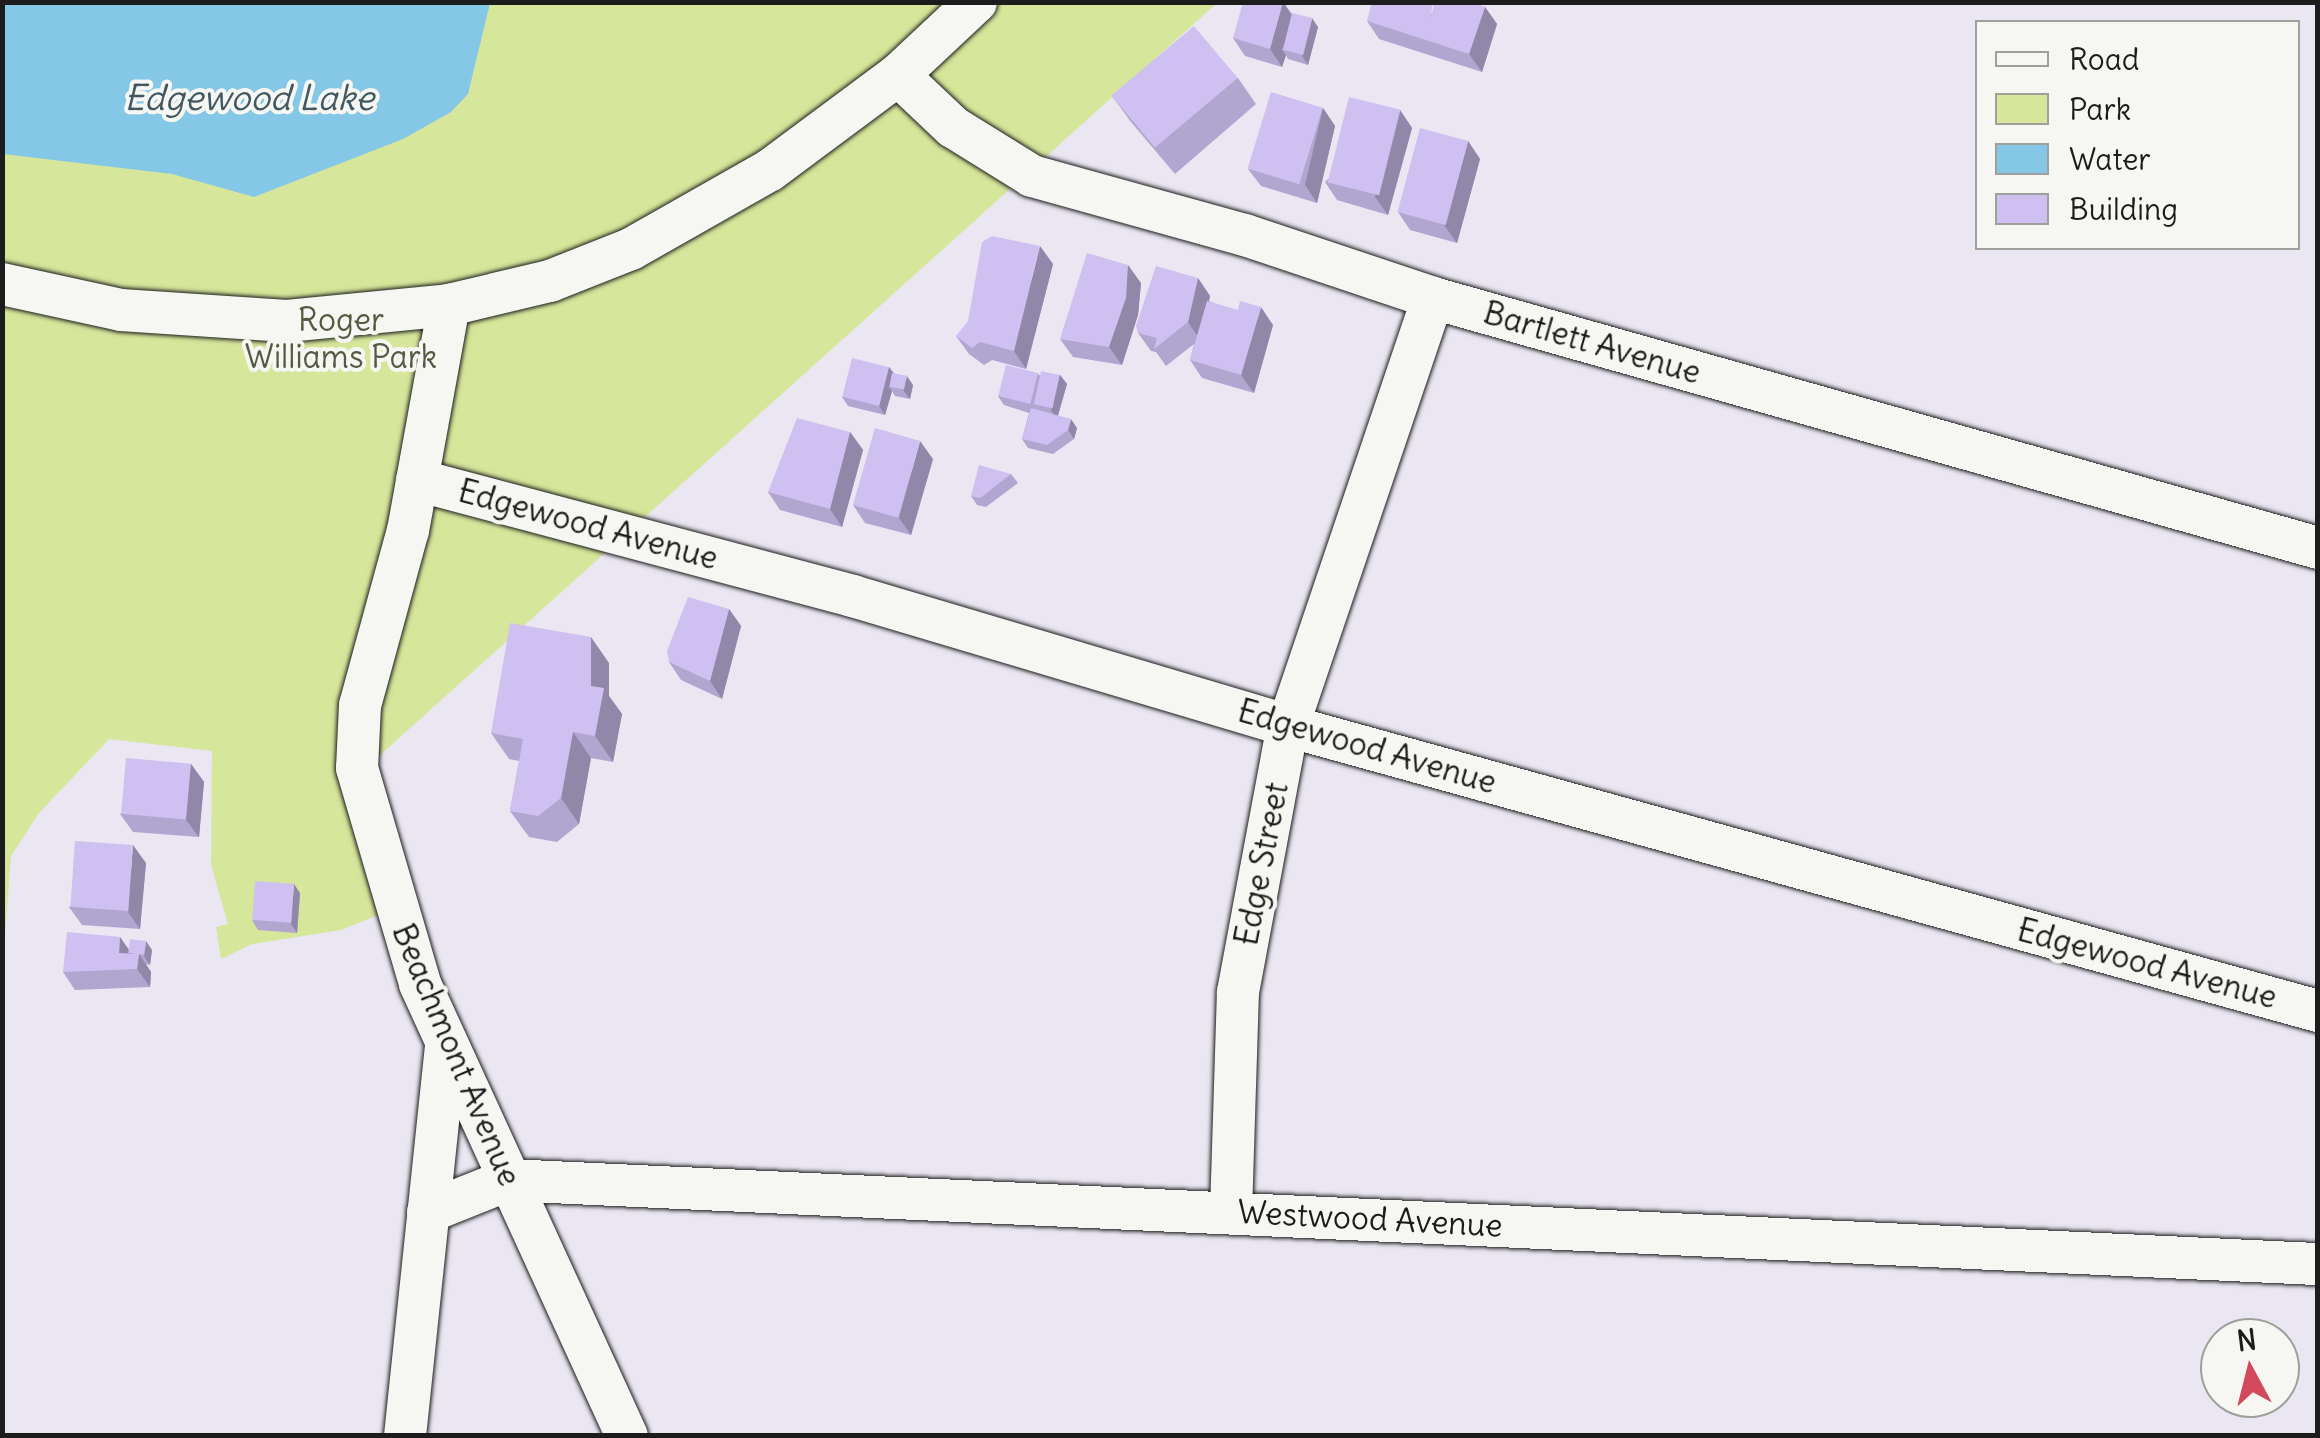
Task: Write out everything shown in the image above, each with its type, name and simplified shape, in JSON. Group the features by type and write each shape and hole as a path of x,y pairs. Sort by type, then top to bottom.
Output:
{"street":[{"path":"2,284 121,310 234,320 340,318 448,305 550,281 656,236 784,161 898,75 976,2"},
{"name":"Bartlett Avenue","path":"898,75 965,136 1032,176 1246,235 1433,298 2318,548"},
{"name":"Edge Street","path":"1231,1213 1238,992 1288,726 1433,298"},
{"name":"Beachmont Avenue","path":"448,305 417,480 354,746 403,936 446,1044 628,1436"},
{"name":"Edgewood Avenue","path":"417,480 852,596 1288,726 2318,1011"},
{"path":"405,1436 446,1044"},
{"name":"Westwood Avenue","path":"428,1212 508,1180 2318,1264"}],"green space":[{"name":"Roger Williams Park","path":"3,3 1217,3 370,764 395,908 341,930 252,944 221,959 216,927 228,924 211,865 212,751 109,739 39,813 11,856 3,959"}],"water":[{"name":"Edgewood Lake","path":"3,2 490,3 468,94 451,112 403,139 254,197 172,174 3,154"}],"building":[{"path":"1243,2 1283,2 1270,49 1233,38"},
{"path":"1372,2 1433,2 1430,20 1435,2 1472,2 1485,7 1469,54 1367,21"},
{"path":"1292,13 1312,18 1303,55 1283,50"},
{"path":"1194,26 1238,78 1155,148 1111,95"},
{"path":"1271,92 1323,108 1299,184 1248,169"},
{"path":"1349,97 1400,110 1379,195 1328,182"},
{"path":"1420,128 1468,141 1446,225 1397,212"},
{"path":"992,236 1040,246 1014,351 980,342 972,348 956,336 968,321 982,242"},
{"path":"1087,253 1128,265 1126,298 1109,347 1060,339"},
{"path":"1156,266 1198,278 1188,322 1154,349 1157,338 1138,333 1136,326"},
{"path":"1207,301 1238,310 1240,301 1261,307 1241,375 1190,360"},
{"path":"852,358 889,367 879,406 842,397"},
{"path":"1006,365 1038,373 1030,404 998,396"},
{"path":"1041,371 1060,375 1053,408 1034,404"},
{"path":"892,373 907,376 904,390 889,387"},
{"path":"1031,408 1071,419 1068,430 1047,445 1022,439"},
{"path":"797,418 850,432 830,509 768,492"},
{"path":"875,428 920,441 898,518 853,505"},
{"path":"979,465 1011,474 980,498 971,496"},
{"path":"688,597 729,609 710,681 669,662 667,651"},
{"path":"510,623 591,637 591,686 604,688 595,736 573,732 561,798 538,816 510,811 523,739 491,733"},
{"path":"126,758 191,764 186,819 121,814"},
{"path":"75,841 133,845 128,911 70,907"},
{"path":"255,881 294,884 291,923 252,920"},
{"path":"67,932 120,937 119,953 139,954 137,969 63,972"},
{"path":"130,939 146,941 144,955 128,953"}]}
